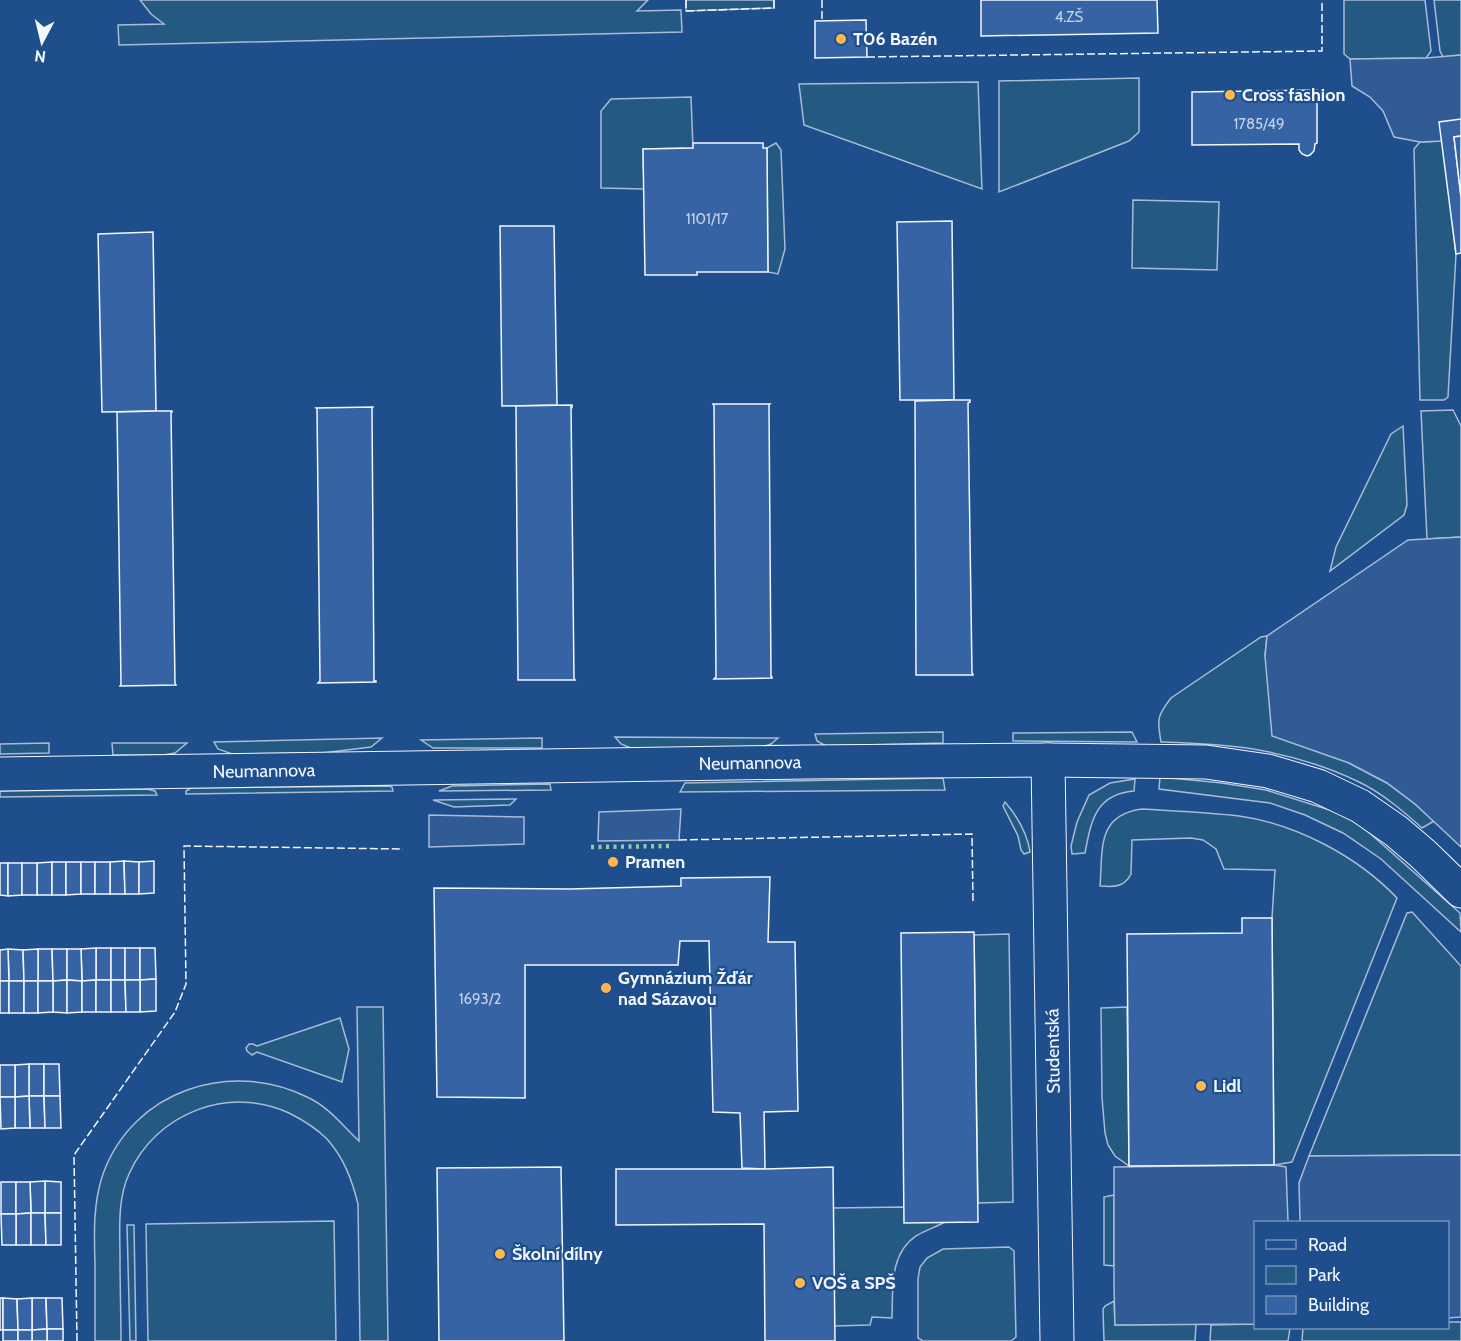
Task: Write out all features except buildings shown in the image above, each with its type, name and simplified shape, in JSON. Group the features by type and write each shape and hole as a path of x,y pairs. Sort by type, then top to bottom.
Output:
{"street":[{"name":"Neumannova","path":"0,774 1048,760 1206,762 1268,771 1318,786 1360,806 1424,854 1461,891"},
{"name":"Studentská","path":"1048,760 1058,1341"}],"green space":[{"path":"140,0 648,0 637,11 681,10 682,32 119,45 118,25 164,24 151,14"},
{"path":"686,0 774,0 774,8 686,11"},
{"path":"1344,0 1425,0 1431,51 1426,58 1350,59 1344,54"},
{"path":"1434,0 1461,0 1461,55 1443,57 1440,51"},
{"path":"1139,78 1139,132 1129,141 999,192 999,81"},
{"path":"978,82 982,189 804,125 799,84"},
{"path":"691,97 693,148 643,149 644,189 601,188 601,111 611,99"},
{"path":"1443,141 1456,254 1448,397 1444,400 1420,400 1414,149 1420,142"},
{"path":"776,143 781,150 785,249 778,274 768,272 767,148"},
{"path":"1133,200 1219,202 1217,270 1132,268"},
{"path":"1453,410 1461,426 1461,537 1427,539 1421,411"},
{"path":"1403,426 1407,505 1404,515 1330,571 1336,547 1391,434"},
{"path":"1267,636 1265,656 1349,763 1387,783 1434,821 1422,828 1368,786 1334,771 1280,754 1242,747 1161,742 1159,718 1171,698 1261,637"},
{"path":"943,732 943,743 826,746 817,741 815,734"},
{"path":"1132,732 1137,742 1013,741 1013,733"},
{"path":"615,737 778,738 771,744 759,748 633,749 621,744"},
{"path":"382,738 371,747 322,753 232,754 218,749 214,742"},
{"path":"542,738 542,748 433,748 421,740"},
{"path":"49,743 49,753 0,754 0,744"},
{"path":"112,743 187,743 175,753 163,755 113,755"},
{"path":"1160,777 1266,790 1336,812 1357,822 1460,913 1461,932 1381,859 1343,833 1305,815 1270,803 1159,789"},
{"path":"943,778 945,790 680,792 685,783"},
{"path":"1135,779 1134,791 1121,793 1111,798 1097,812 1085,853 1072,854 1071,846 1077,822 1089,795 1110,783"},
{"path":"550,784 551,790 439,791 452,786"},
{"path":"389,786 393,791 186,794 186,791 191,788"},
{"path":"147,789 155,791 157,795 0,797 0,791"},
{"path":"516,799 510,805 454,807 433,800"},
{"path":"1005,802 1021,825 1030,852 1024,854 1021,850 1018,836 1003,806"},
{"path":"1142,809 1239,816 1282,826 1324,844 1344,856 1381,883 1397,898 1292,1162 1274,1165 1272,918 1275,870 1224,869 1216,849 1203,840 1191,838 1132,840 1131,874 1128,879 1118,886 1100,886 1102,847 1109,827 1116,819 1127,813"},
{"path":"1412,912 1461,966 1461,1155 1309,1156 1407,913"},
{"path":"1009,934 1013,1202 978,1203 974,935"},
{"path":"357,1007 383,1007 388,1341 360,1341 358,1204 343,1162 327,1139 309,1124 289,1113 266,1105 242,1102 219,1104 197,1110 176,1121 157,1135 141,1153 125,1184 121,1205 121,1341 95,1341 94,1230 96,1207 103,1174 117,1145 137,1121 161,1103 188,1090 217,1083 247,1081 278,1086 315,1101 329,1111 359,1141"},
{"path":"1127,1007 1129,1166 1115,1156 1108,1145 1102,1098 1101,1008"},
{"path":"340,1018 349,1049 342,1082 257,1052 252,1055 247,1051 249,1044 257,1046"},
{"path":"1114,1195 1114,1266 1104,1265 1104,1197"},
{"path":"904,1207 945,1222 916,1236 901,1252 894,1273 892,1318 872,1317 870,1325 834,1326 833,1208"},
{"path":"334,1221 336,1341 148,1341 146,1224"},
{"path":"127,1225 134,1225 136,1341 130,1341"},
{"path":"1009,1247 1014,1251 1016,1337 1011,1341 923,1341 918,1338 918,1279 920,1267 927,1258 943,1249"},
{"path":"1114,1301 1115,1325 1196,1324 1195,1341 1104,1341 1103,1309"},
{"path":"1449,1322 1461,1322 1461,1341 1302,1341 1303,1329 1449,1329"},
{"path":"1254,1324 1254,1329 1290,1329 1288,1341 1211,1341 1211,1325"}],"shaded area":[{"path":"1461,55 1461,119 1443,141 1420,142 1394,137 1383,111 1370,97 1352,86 1350,59"},
{"path":"1461,537 1461,847 1415,804 1387,783 1349,763 1272,736 1265,656 1267,636 1408,540"},
{"path":"681,809 679,840 598,841 599,812"},
{"path":"429,815 524,817 524,844 429,847"},
{"path":"1461,1155 1461,1317 1449,1318 1449,1221 1300,1221 1299,1183 1309,1156"},
{"path":"1274,1165 1286,1167 1288,1221 1254,1221 1254,1324 1115,1325 1114,1167"}],"hedge":[{"path":"591,847 671,846"}],"fence":[{"path":"686,0 686,11 774,8 774,0"},
{"path":"822,0 822,21"},
{"path":"867,57 1322,51 1322,0"},
{"path":"679,840 972,834 973,902"},
{"path":"77,1341 74,1155 175,1012 186,984 184,846 403,849"}],"place":[{"name":"T06 Bazén","path":"841,39"},
{"name":"Cross fashion","path":"1230,95"},
{"name":"Pramen","path":"613,862"},
{"name":"Gymnázium Žďár nad Sázavou","path":"606,988"},
{"name":"Lidl","path":"1201,1086"},
{"name":"Školní dílny","path":"500,1254"},
{"name":"VOŠ a SPŠ","path":"800,1283"}]}
